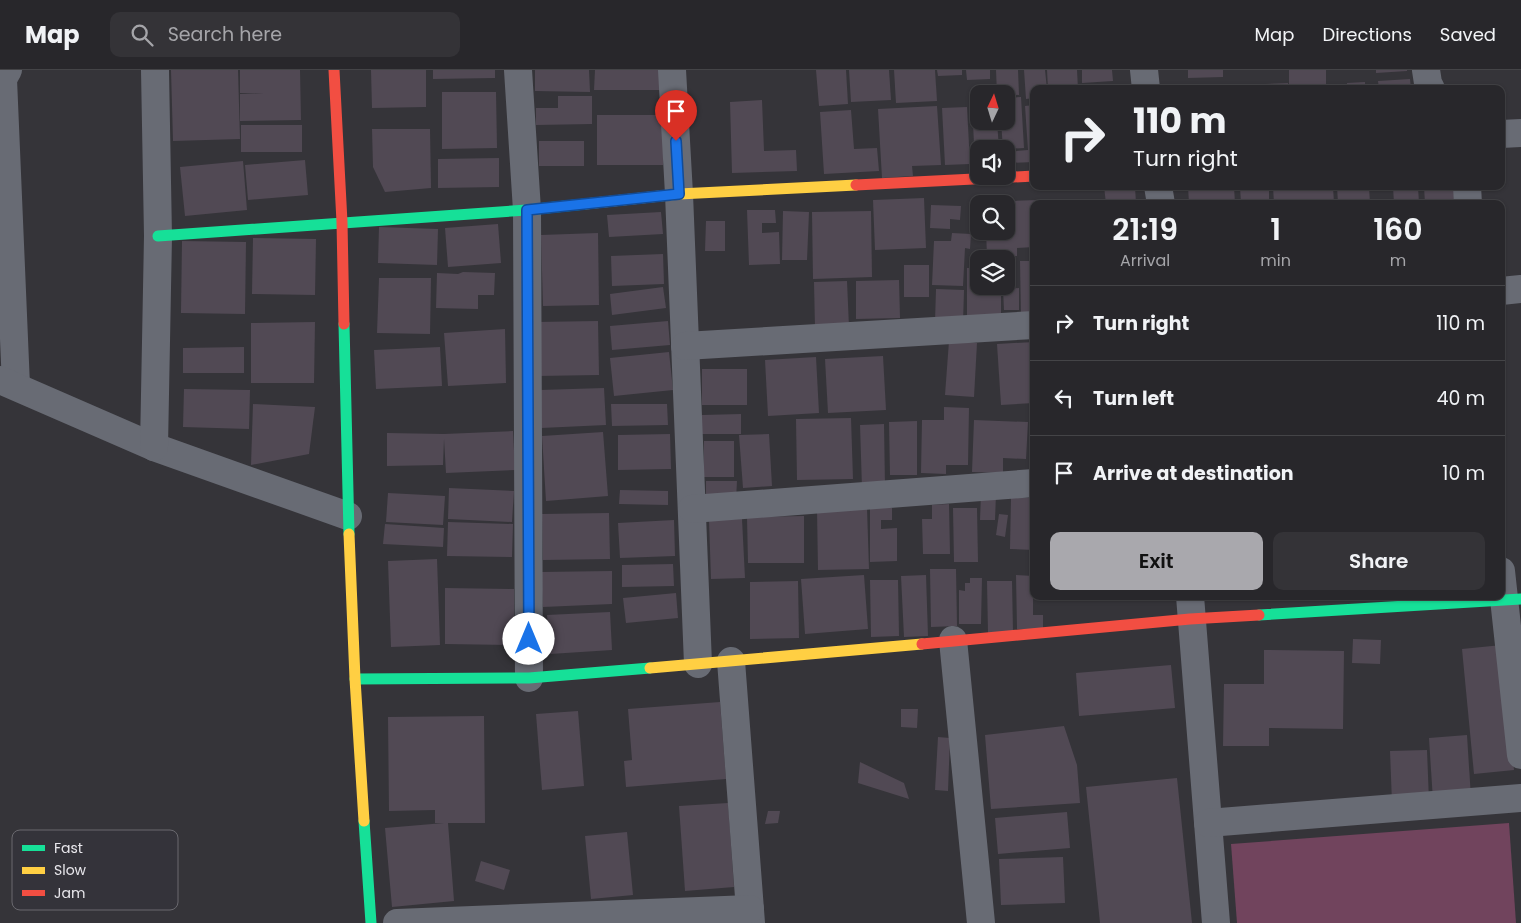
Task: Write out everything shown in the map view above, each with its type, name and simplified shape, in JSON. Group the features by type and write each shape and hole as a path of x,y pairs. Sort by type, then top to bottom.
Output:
{"street":[{"path":"8,70 3,79 8,383 154,447 348,516"},
{"path":"154,447 158,236 155,70"},
{"path":"334,70 342,222 348,516 355,679 370,923"},
{"path":"518,70 527,210 529,678"},
{"path":"672,70 679,194 698,664"},
{"path":"1144,70 1146,85"},
{"path":"1426,70 1429,85"},
{"path":"1505,134 1521,133"},
{"path":"158,236 527,210 679,194 1030,176"},
{"path":"1505,291 1521,289"},
{"path":"685,346 1030,325"},
{"path":"692,509 1030,483"},
{"path":"1505,581 1513,600 1521,755"},
{"path":"355,679 529,678 698,664 953,640 1190,608 1513,600"},
{"path":"1190,608 1216,923"},
{"path":"953,640 981,923"},
{"path":"397,923 750,916 731,661"},
{"path":"1208,823 1521,798"}],"shaded area":[{"path":"1509,823 1516,923 1237,923 1231,844"}],"building":[{"path":"171,70 238,70 240,139 173,141"},
{"path":"240,70 300,70 301,120 240,121 240,94 264,94 240,93"},
{"path":"371,70 426,70 426,107 372,108"},
{"path":"433,70 495,70 495,78 433,79"},
{"path":"535,70 589,70 590,92 535,91"},
{"path":"595,70 661,70 661,90 594,90"},
{"path":"816,70 846,70 848,104 819,106"},
{"path":"849,70 889,70 891,100 851,102"},
{"path":"894,70 935,70 937,101 896,103"},
{"path":"937,70 962,70 962,75 938,76"},
{"path":"966,70 990,70 990,79 967,80"},
{"path":"996,70 1018,70 1019,95 1015,95 1015,85 997,85"},
{"path":"1024,70 1045,70 1047,85 1030,85 1030,98 1026,99"},
{"path":"1047,70 1077,70 1078,85 1048,85"},
{"path":"1082,70 1112,70 1113,81 1082,83"},
{"path":"1188,70 1223,70 1223,77 1188,78"},
{"path":"1289,70 1326,70 1326,85 1289,85"},
{"path":"1376,70 1407,70 1407,71 1376,73"},
{"path":"1410,79 1411,85 1378,85 1378,81"},
{"path":"1365,82 1365,85 1347,85 1347,83"},
{"path":"1288,83 1288,85 1265,85"},
{"path":"442,92 496,92 497,148 442,149"},
{"path":"558,96 592,96 592,124 536,125 536,108 558,108"},
{"path":"1015,97 1021,97 1024,148 1015,148 1015,140 1002,140 1002,130 1015,130"},
{"path":"762,100 764,151 796,150 797,171 732,173 730,102"},
{"path":"1030,105 1030,162 1015,163 1015,151 1028,150 1025,106"},
{"path":"937,106 941,165 912,166 913,176 882,178 878,109"},
{"path":"967,107 970,164 945,165 942,108"},
{"path":"851,110 854,149 877,148 879,171 824,174 820,112"},
{"path":"597,115 663,115 663,165 597,165"},
{"path":"241,125 302,125 302,152 241,152"},
{"path":"372,129 430,129 431,188 385,192 373,167"},
{"path":"973,130 998,130 998,140 974,140"},
{"path":"539,141 584,141 584,166 539,166"},
{"path":"499,158 499,187 438,188 438,159"},
{"path":"305,160 308,195 248,200 245,165"},
{"path":"243,161 247,210 185,216 180,167"},
{"path":"1104,190 1135,190 1136,200 1106,200"},
{"path":"1188,190 1234,190 1235,200 1189,200"},
{"path":"1240,190 1269,190 1269,200 1241,200"},
{"path":"1273,190 1333,190 1334,200 1274,200"},
{"path":"1337,190 1369,190 1370,200 1338,200"},
{"path":"1393,190 1418,190 1419,200 1394,200"},
{"path":"1424,190 1456,190 1457,200 1425,200"},
{"path":"924,198 926,248 875,250 873,200"},
{"path":"1030,200 1030,247 1017,248 1017,256 1015,256 1015,250 987,250 986,240 1015,240 1015,201"},
{"path":"931,205 961,206 960,220 950,219 950,229 930,228"},
{"path":"747,210 775,210 776,223 762,223 762,233 779,232 780,264 749,265"},
{"path":"783,211 809,212 807,260 782,260"},
{"path":"871,211 872,277 813,279 812,212"},
{"path":"661,212 663,234 609,237 607,215"},
{"path":"706,221 725,221 725,251 705,251"},
{"path":"498,224 501,263 448,267 445,228"},
{"path":"379,227 438,229 437,265 378,263"},
{"path":"598,233 599,305 543,306 541,235"},
{"path":"952,233 970,234 970,249 965,248 963,286 932,285 934,241 951,241"},
{"path":"253,238 316,239 315,295 252,294"},
{"path":"182,241 246,242 245,314 181,313"},
{"path":"663,254 664,284 612,286 611,256"},
{"path":"1020,261 1030,261 1030,317 1021,318"},
{"path":"904,265 929,265 929,297 904,297"},
{"path":"967,268 970,268 970,295 1001,295 1001,322 967,322"},
{"path":"463,272 495,273 494,295 478,295 478,309 436,308 437,273 458,274"},
{"path":"379,278 431,278 430,334 377,333"},
{"path":"899,280 900,318 856,319 856,281"},
{"path":"847,281 849,327 815,328 814,282"},
{"path":"663,287 666,308 612,315 610,294"},
{"path":"1015,288 1019,288 1019,310 1004,310 1003,295 1015,295"},
{"path":"936,289 964,290 963,322 935,321"},
{"path":"598,321 599,375 537,376 536,322"},
{"path":"668,321 670,345 612,350 610,326"},
{"path":"315,322 314,383 251,383 251,323"},
{"path":"505,329 506,383 448,386 444,333"},
{"path":"949,341 977,343 974,397 945,395"},
{"path":"1030,342 1030,403 1001,405 997,344"},
{"path":"244,347 244,373 183,373 183,348"},
{"path":"440,347 442,386 376,389 374,350"},
{"path":"669,352 673,390 614,396 610,358"},
{"path":"883,356 886,410 828,413 825,359"},
{"path":"816,357 819,413 768,416 765,360"},
{"path":"702,369 747,369 747,405 702,405"},
{"path":"604,388 606,425 541,428 540,390"},
{"path":"184,389 250,390 249,429 183,427"},
{"path":"253,404 315,407 309,454 251,465"},
{"path":"611,404 667,404 668,425 612,426"},
{"path":"944,407 969,408 968,465 946,465 946,474 921,473 922,420 944,420"},
{"path":"741,414 741,434 702,434 702,415"},
{"path":"851,418 853,479 797,480 796,419"},
{"path":"974,420 1028,422 1026,459 1003,458 1003,473 972,472"},
{"path":"917,421 917,475 890,475 889,422"},
{"path":"884,424 885,488 862,488 860,425"},
{"path":"513,431 515,470 446,473 444,439 443,465 387,466 387,433 444,434"},
{"path":"603,432 608,496 546,501 542,436"},
{"path":"670,434 671,469 618,470 618,435"},
{"path":"769,434 772,486 743,488 739,435"},
{"path":"704,441 734,441 734,477 704,477"},
{"path":"706,481 737,481 736,500 706,499"},
{"path":"449,488 514,491 512,522 448,519"},
{"path":"620,490 668,491 668,505 619,504"},
{"path":"388,493 445,496 443,525 386,522"},
{"path":"981,494 996,494 995,520 980,520"},
{"path":"1011,498 1030,498 1030,550 1010,549"},
{"path":"949,504 950,554 923,554 922,519 932,519 932,505"},
{"path":"867,508 869,569 818,570 817,509"},
{"path":"870,508 892,508 892,520 881,520 881,529 897,528 897,561 870,562"},
{"path":"953,508 977,508 978,562 954,562"},
{"path":"609,513 610,559 543,560 542,514"},
{"path":"999,514 1008,515 1005,537 996,535"},
{"path":"804,516 804,563 748,563 747,517"},
{"path":"742,519 745,578 711,579 709,520"},
{"path":"674,520 675,556 620,558 618,523"},
{"path":"448,522 513,524 512,557 447,556"},
{"path":"385,524 444,528 443,547 383,544"},
{"path":"437,559 440,645 391,647 388,561"},
{"path":"673,564 674,586 622,587 622,565"},
{"path":"930,569 956,569 957,626 931,627"},
{"path":"612,571 612,604 543,607 541,572"},
{"path":"864,575 868,629 805,634 801,579"},
{"path":"926,575 928,636 904,637 901,576"},
{"path":"1016,575 1030,576 1030,600 1033,600 1033,615 1043,615 1043,629 1017,629"},
{"path":"970,578 982,578 981,624 959,624 959,590 965,591 965,583 970,583"},
{"path":"870,580 898,580 899,636 871,637"},
{"path":"798,581 799,638 750,639 750,582"},
{"path":"987,581 1012,581 1013,632 988,633"},
{"path":"445,588 514,589 514,645 445,644"},
{"path":"676,593 678,618 626,623 623,598"},
{"path":"610,612 612,650 550,654 547,615"},
{"path":"1353,639 1381,640 1380,664 1352,663"},
{"path":"1502,645 1514,770 1474,774 1462,649"},
{"path":"1264,650 1344,651 1343,729 1269,728 1269,746 1223,746 1224,684 1264,684"},
{"path":"1171,665 1175,708 1079,716 1076,673"},
{"path":"720,702 726,779 626,787 624,761 632,760 628,709"},
{"path":"901,709 918,709 917,728 901,727"},
{"path":"578,711 584,786 542,790 536,714"},
{"path":"484,716 485,823 448,823 454,901 392,907 385,828 444,823 435,823 435,810 389,811 388,717"},
{"path":"1064,726 1077,765 1080,803 991,809 985,735"},
{"path":"1467,735 1471,798 1433,801 1429,738"},
{"path":"938,737 950,738 948,791 935,790"},
{"path":"1427,750 1429,801 1392,803 1390,751"},
{"path":"860,762 904,783 909,799 858,783"},
{"path":"1177,778 1192,923 1100,923 1086,787"},
{"path":"728,803 734,887 685,891 679,806"},
{"path":"768,811 780,811 778,823 765,824"},
{"path":"1067,812 1070,848 998,854 995,818"},
{"path":"627,832 633,895 591,899 585,836"},
{"path":"1063,857 1065,903 1001,905 999,859"},
{"path":"481,861 510,870 504,890 475,881"}],"traffic: fast":[{"path":"158,236 527,210 585,204"},
{"path":"344,324 349,534"},
{"path":"1505,600 1521,599"},
{"path":"1259,615 1505,600"},
{"path":"355,679 529,678 650,668"},
{"path":"364,821 371,923"}],"traffic: slow":[{"path":"585,204 679,194 856,185"},
{"path":"349,534 355,679 364,821"},
{"path":"650,668 922,644"}],"traffic: jam":[{"path":"334,70 342,222 344,324"},
{"path":"856,185 1030,176"},
{"path":"922,644 1190,619 1259,615"}],"route":[{"path":"529,639 527,210 679,194 676,141"}]}
